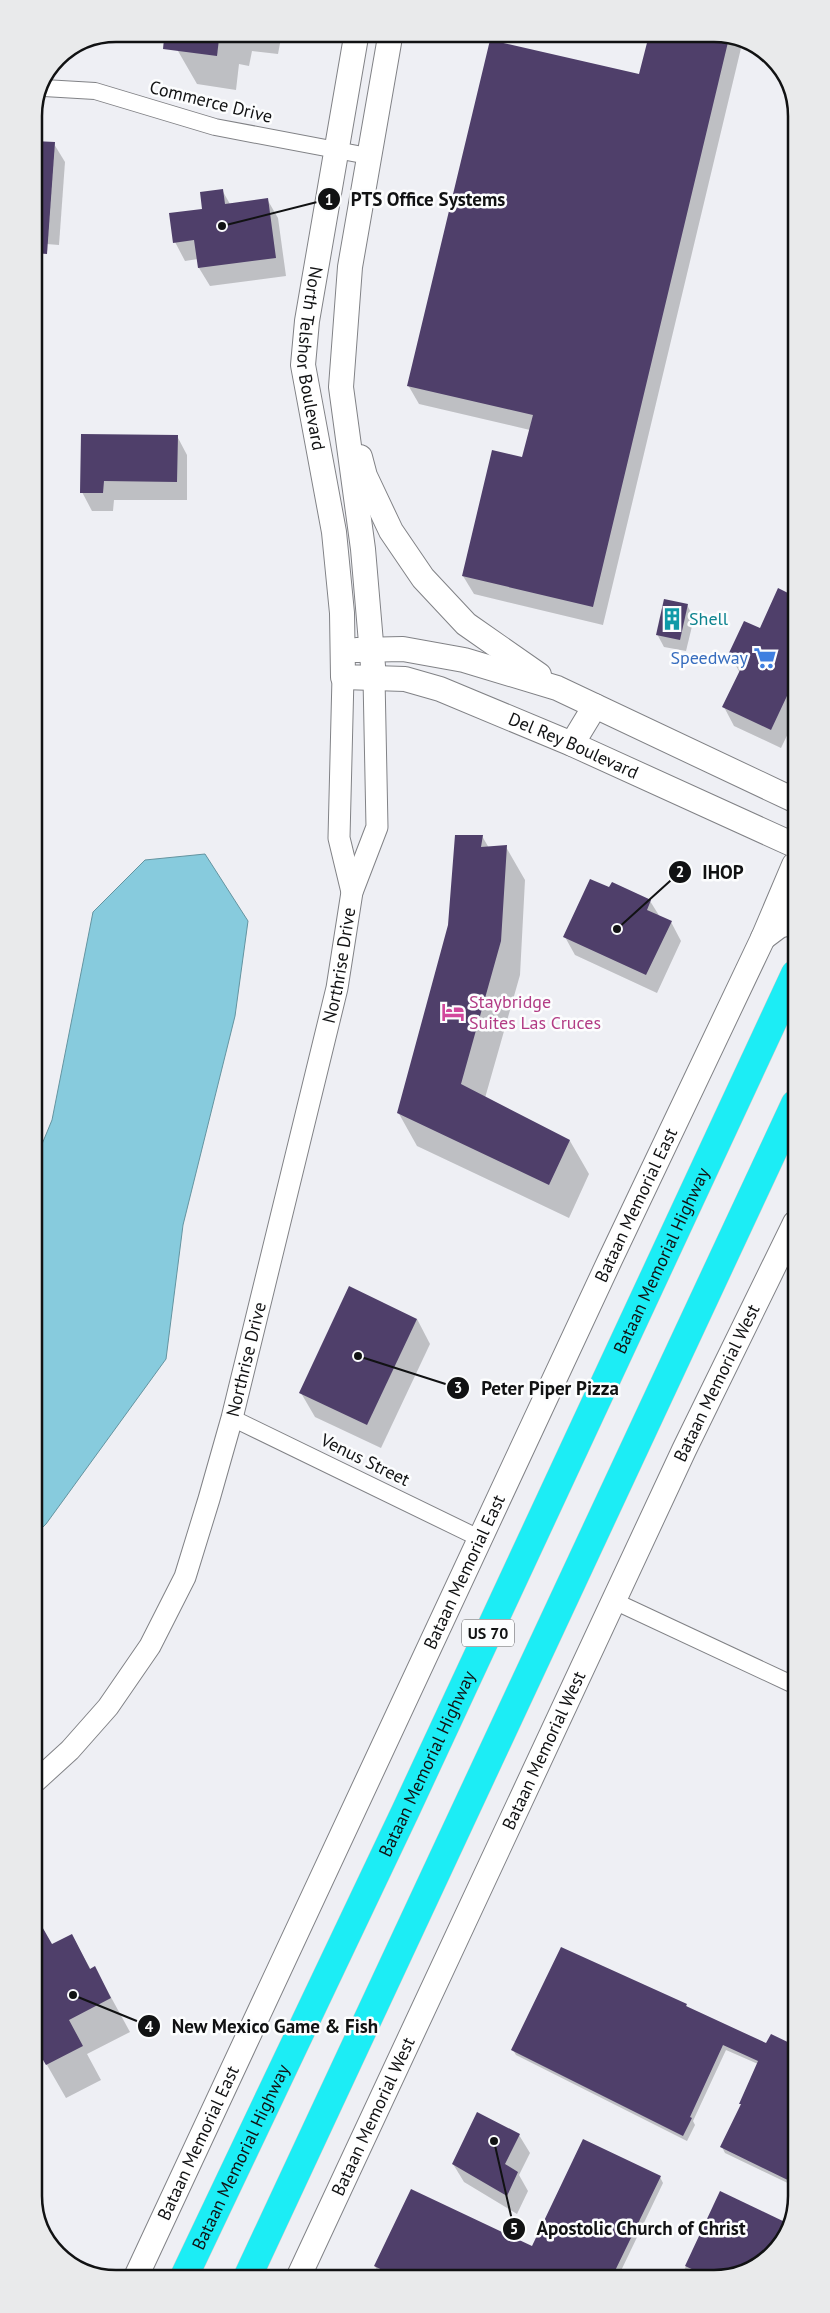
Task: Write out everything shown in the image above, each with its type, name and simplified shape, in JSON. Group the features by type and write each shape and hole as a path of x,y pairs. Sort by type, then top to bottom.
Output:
{"highway":[{"name":"Bataan Memorial Highway","path":"187,2270 413,1794 788,989"},
{"name":"US 70","path":"251,2270 788,1119"}],"main road":[{"name":"North Telshor Boulevard","path":"342,651 342,614 334,532 303,365 307,321 355,42"},
{"name":"North Telshor Boulevard","path":"373,649 364,549 341,388 350,267 389,42"},
{"path":"341,388 365,476 391,532 423,578 466,624 557,688"},
{"name":"Northrise Drive","path":"373,649 374,678"},
{"path":"342,651 404,649 464,660 557,688 788,797"},
{"name":"Northrise Drive","path":"342,651 344,677"},
{"name":"Del Rey Boulevard","path":"344,677 405,679 440,689 572,744 788,842"},
{"path":"572,744 595,706"},
{"name":"Bataan Memorial East","path":"139,2270 609,1262 763,938 788,879"},
{"path":"763,938 779,926 788,924"},
{"name":"Bataan Memorial West","path":"302,2270 684,1450 788,1238"}],"street":[{"name":"Commerce Drive","path":"48,88 95,91 215,127 368,156"},
{"name":"Northrise Drive","path":"344,677 339,838 352,892"},
{"name":"Northrise Drive","path":"42,1775 70,1750 108,1707 150,1646 185,1577 232,1418 337,988 352,892 377,828 374,678"},
{"name":"Venus Street","path":"232,1418 481,1538"},
{"path":"614,1601 788,1682"}],"water":[{"path":"205,854 248,921 235,1016 183,1225 166,1359 42,1528 43,1143 52,1120 93,912 145,860"}],"building":[{"path":"164,42 219,42 217,56 163,49"},
{"path":"489,43 502,43 639,74 647,43 727,44 593,607 462,576 492,450 522,457 533,415 407,386"},
{"path":"43,141 55,142 47,254 43,254"},
{"path":"223,189 225,204 268,198 276,258 198,268 194,240 173,243 169,213 202,209 200,192"},
{"path":"81,434 178,435 177,482 104,481 103,493 80,493"},
{"name":"Speedway","path":"778,588 788,593 788,694 771,730 722,707 744,662 728,655 744,621 760,628"},
{"name":"Shell","path":"664,599 688,604 680,640 656,635"},
{"name":"Staybridge Suites Las Cruces","path":"455,835 483,835 481,847 507,845 501,941 461,1084 570,1140 549,1185 397,1113 448,925"},
{"path":"590,879 609,887 612,882 651,900 647,910 672,921 646,975 563,937"},
{"path":"349,1286 417,1319 367,1425 299,1393"},
{"path":"42,1927 52,1944 72,1934 90,1969 95,1966 111,1998 69,2020 83,2046 46,2065 42,2058"},
{"path":"561,1947 687,2004 686,2006 766,2043 771,2034 788,2042 788,2180 720,2147 741,2104 739,2104 758,2061 723,2045 683,2136 511,2050"},
{"path":"477,2112 520,2134 505,2164 518,2172 507,2196 452,2164"},
{"path":"583,2139 661,2176 615,2270 382,2270 374,2266 411,2189 532,2246"},
{"path":"720,2191 783,2221 766,2249 742,2265 723,2270 694,2270 685,2266"}],"place":[{"name":"PTS Office Systems","path":"222,226"},
{"name":"Shell","path":"672,619"},
{"name":"Speedway","path":"765,658"},
{"name":"IHOP","path":"617,929"},
{"name":"Staybridge Suites Las Cruces","path":"453,1012"},
{"name":"Peter Piper Pizza","path":"358,1356"},
{"name":"New Mexico Game & Fish","path":"73,1995"},
{"name":"Apostolic Church of Christ","path":"494,2141"}]}
